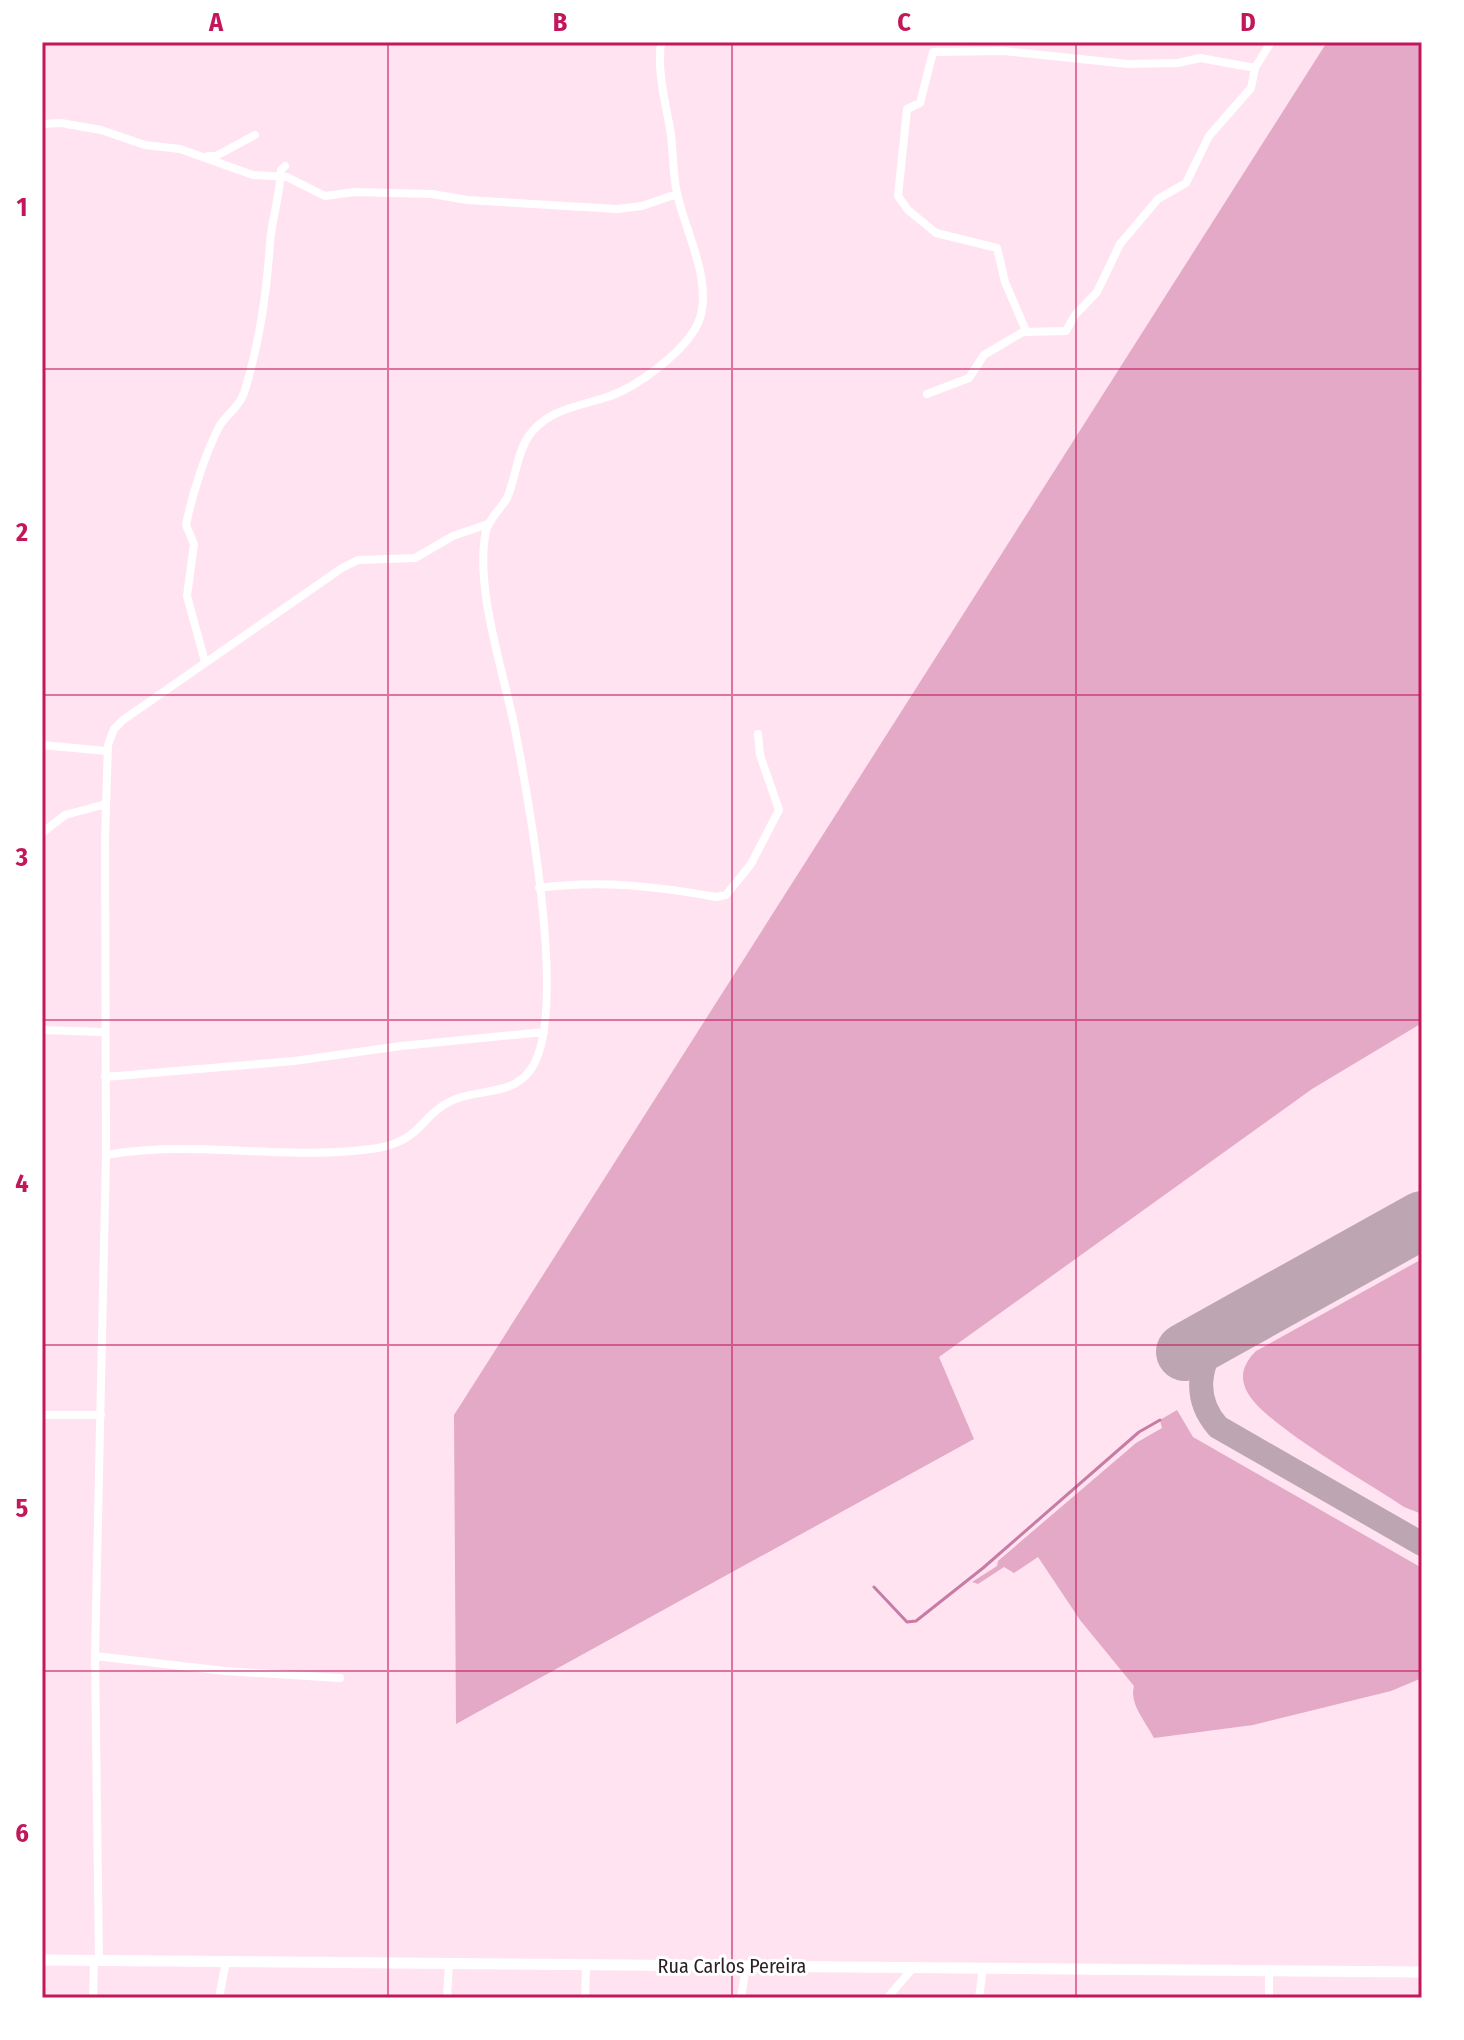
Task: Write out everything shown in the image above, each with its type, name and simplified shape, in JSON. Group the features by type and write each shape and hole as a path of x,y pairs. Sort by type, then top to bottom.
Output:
{"main road":[{"name":"Rua Carlos Pereira","path":"42,1960 1422,1972"}],"street":[{"path":"106,1155 164,1147 318,1152 378,1148 403,1141 422,1128 446,1103 493,1092 520,1080 531,1070 544,1032 544,938 515,728 493,632 484,563 488,524 509,494 517,462 529,436 548,418 576,403 604,398 645,378 680,349 698,325 703,298 677,194 671,131 662,93 661,42"},
{"path":"927,394 969,378 984,355 1026,331 1066,331 1075,315 1096,295 1120,244 1158,199 1186,183 1209,136 1251,88 1255,68 1271,42"},
{"path":"1026,331 1005,282 994,245 971,243 936,233 908,210 898,196 907,109 920,103 931,54 975,49 1128,64 1178,63 1200,58 1255,68"},
{"path":"42,124 61,123 101,130 145,145 180,149 253,175 280,175 325,196 355,192 420,194 617,209 642,206 677,194"},
{"path":"203,156 216,156 255,135"},
{"path":"205,662 187,596 194,544 186,525 214,437 224,419 237,407 255,356 256,331 266,297 270,239 275,224 280,175 285,166"},
{"path":"93,1998 96,1961 95,1656 106,1155 106,804 110,736 123,720 342,568 358,560 415,558 453,536 488,524"},
{"path":"539,888 580,883 649,885 716,897 726,895 751,864 779,810 760,755 758,734"},
{"path":"42,745 107,751"},
{"path":"42,833 65,815 106,804"},
{"path":"42,1030 104,1032"},
{"path":"105,1077 294,1061 401,1046 544,1032"},
{"path":"42,1415 101,1415"},
{"path":"95,1656 225,1671 340,1678"},
{"path":"219,1998 226,1961"},
{"path":"447,1998 449,1962"},
{"path":"585,1998 586,1965"},
{"path":"741,1998 746,1966"},
{"path":"979,1998 983,1967"},
{"path":"887,1998 913,1968"},
{"path":"1269,1970 1269,1998"}],"shaded area":[{"path":"1327,42 1422,42 1422,1023 1312,1089 939,1357 974,1439 456,1724 454,1415"},
{"path":"1422,1259 1422,1514 1404,1507 1276,1422 1249,1395 1243,1377 1245,1366 1256,1351"},
{"path":"1177,1410 1193,1437 1422,1568 1422,1678 1391,1691 1253,1725 1154,1738 1136,1706 1134,1686 1080,1620 1038,1557 1014,1573 1004,1567 978,1584 972,1582 997,1566 998,1561 1136,1443 1162,1428 1160,1420"}],"waterway":[{"path":"874,1587 907,1622 916,1621 983,1568 1139,1432 1160,1420"}],"taxiway":[{"path":"1220,1333 1207,1356 1201,1380 1204,1404 1218,1427 1422,1544"}],"runway":[{"path":"1185,1352 1422,1220"}]}
